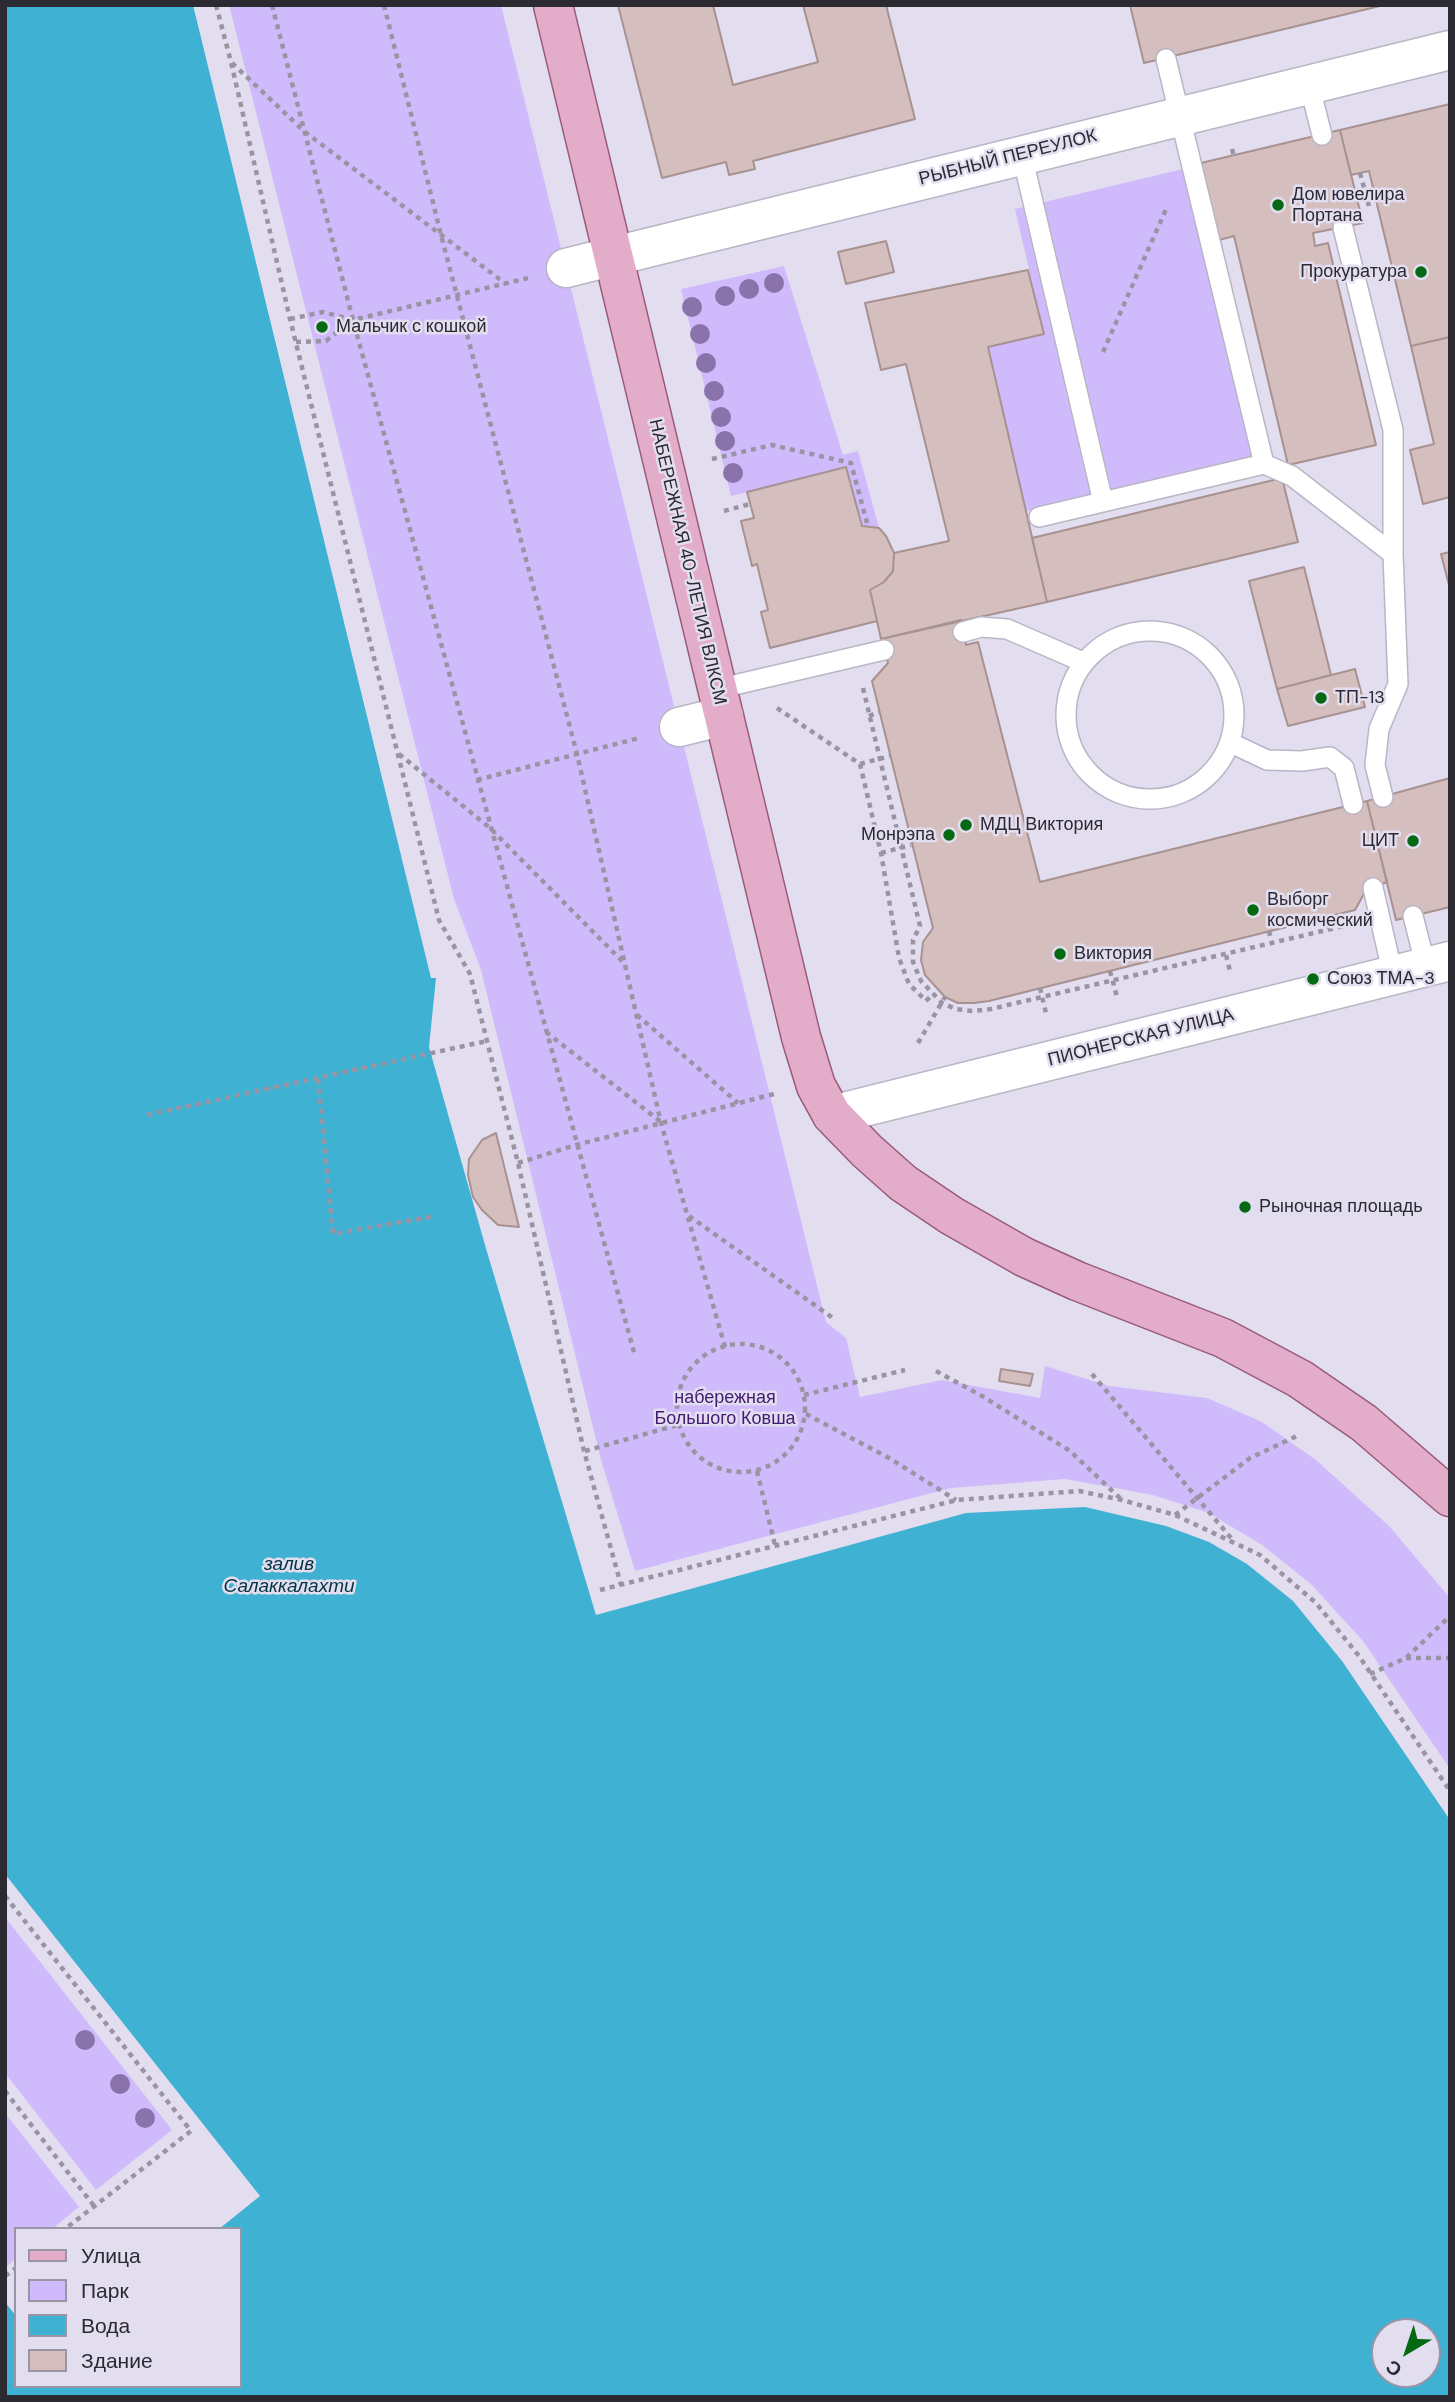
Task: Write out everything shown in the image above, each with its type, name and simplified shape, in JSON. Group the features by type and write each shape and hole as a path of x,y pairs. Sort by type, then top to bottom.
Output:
{"main road":[{"name":"НАБЕРЕЖНАЯ 40-ЛЕТИЯ ВЛКСМ","path":"553,5 801,1037 816,1086 832,1115 867,1151 903,1182 952,1216 1024,1256 1077,1281 1223,1338 1300,1379 1364,1423 1450,1497"}],"street":[{"name":"РЫБНЫЙ ПЕРЕУЛОК","path":"566,268 1450,50"},
{"path":"679,727 721,703"},
{"name":"ПИОНЕРСКАЯ УЛИЦА","path":"832,1115 1423,968"}],"lane":[{"path":"1167,59 1264,464"},
{"path":"1310,84 1322,135"},
{"path":"1022,155 1102,502"},
{"path":"1343,228 1393,430 1398,684 1378,729 1375,765 1382,797"},
{"path":"1039,517 1264,464 1292,476 1394,554"},
{"path":"963,632 981,628 1007,629 1083,662"},
{"path":"1151,629 1193,641 1215,660 1224,672 1235,711 1231,743 1214,772 1192,789 1158,800 1118,794 1087,772 1070,746 1064,717 1066,700 1083,662 1117,636 1151,629"},
{"path":"721,703 884,650"},
{"path":"1231,743 1267,761 1302,761 1330,757 1344,768 1353,804"},
{"path":"1373,888 1423,968"},
{"path":"1413,916 1423,968"}],"path":[{"path":"216,5 290,319 439,920 470,974 518,1163 584,1451 621,1585"},
{"path":"272,5 353,320 635,1356"},
{"path":"384,5 441,235 577,754 661,1123 725,1347"},
{"path":"231,62 305,132 506,284 353,320 326,341 296,342"},
{"path":"1232,149 1234,156"},
{"path":"1082,412 1093,372 1136,281 1153,235 1190,159"},
{"path":"1360,173 1367,199"},
{"path":"290,319 323,312 353,320"},
{"path":"712,459 772,445 851,463 853,481 867,523"},
{"path":"724,511 750,504"},
{"path":"861,682 920,926 913,940 913,962 921,981 933,994 956,1009 972,1011 1043,997 1358,923"},
{"path":"769,703 860,764 881,853 898,958 909,984 926,1001 933,994"},
{"path":"869,716 879,712"},
{"path":"477,780 679,727"},
{"path":"398,754 490,828 625,964"},
{"path":"860,764 890,756"},
{"path":"881,853 911,845"},
{"path":"1327,916 1330,930"},
{"path":"1269,931 1272,944"},
{"path":"1226,955 1230,971"},
{"path":"1110,971 1117,997"},
{"path":"1040,988 1046,1013"},
{"path":"918,1043 943,1000"},
{"path":"637,1014 738,1103"},
{"path":"545,1031 661,1123"},
{"path":"147,1115 487,1041"},
{"path":"318,1079 332,1234 435,1216"},
{"path":"518,1163 576,1145 778,1093"},
{"path":"688,1216 833,1318"},
{"path":"737,1343 756,1344 781,1359 804,1395 806,1414 799,1439 779,1460 757,1471 726,1472 699,1458 684,1438 678,1408 680,1386 705,1353 737,1343"},
{"path":"804,1395 905,1370"},
{"path":"936,1371 982,1396 1070,1451 1122,1500"},
{"path":"1093,1374 1234,1541"},
{"path":"806,1414 889,1458 957,1500"},
{"path":"584,1451 681,1424"},
{"path":"1175,1515 1250,1458 1297,1436"},
{"path":"757,1471 775,1545"},
{"path":"600,1590 957,1500 1079,1491 1122,1500 1175,1515 1234,1541 1260,1555 1316,1603 1359,1656 1450,1791"},
{"path":"1370,1674 1406,1658 1450,1616"},
{"path":"1406,1658 1450,1658"},
{"path":"5,1896 191,2131 68,2227"},
{"path":"5,2091 94,2206"}],"green space":[{"name":"набережная Большого Ковша","path":"229,5 501,5 826,1322 846,1338 860,1397 942,1380 1040,1398 1045,1366 1109,1386 1207,1398 1262,1422 1316,1460 1389,1526 1450,1598 1450,1769 1363,1641 1311,1584 1262,1545 1209,1513 1153,1495 1065,1479 951,1488 635,1571 601,1460 481,970 454,899"},
{"path":"1183,169 1252,459 1026,511 988,347 1044,333 1015,209"},
{"path":"784,266 843,455 858,451 879,528 862,526 846,468 731,496 681,289"},
{"path":"5,1917 172,2130 96,2190 5,2073"},
{"path":"5,2113 79,2207 54,2227 14,2227 14,2260 6,2267"}],"water":[{"name":"залив Салаккалахти","path":"5,5 193,5 431,978 436,978 429,1047 487,1252 596,1615 966,1513 1085,1507 1166,1526 1209,1542 1247,1564 1293,1601 1342,1661 1450,1820 1450,2397 5,2397 5,2302 14,2313 14,2388 242,2388 242,2227 221,2227 260,2196 5,1874"}],"building":[{"path":"618,5 713,5 733,85 818,62 803,5 886,5 915,119 753,161 755,169 729,175 726,162 662,178"},
{"path":"1130,5 1384,5 1144,63"},
{"name":"Прокуратура","path":"1450,104 1450,337 1411,346 1369,171 1351,175 1340,130"},
{"path":"1340,130 1363,223 1313,233 1315,246 1328,243 1376,445 1288,465 1234,236 1219,240 1201,163"},
{"path":"886,241 894,272 846,284 838,252"},
{"path":"1028,270 1044,334 988,347 1047,602 881,639 870,590 884,582 893,571 894,553 949,541 906,364 881,370 865,303"},
{"path":"1450,337 1450,497 1423,504 1410,450 1434,444 1411,346"},
{"path":"846,467 862,526 879,528 894,553 893,571 884,582 870,590 877,621 770,648 761,612 768,610 757,564 752,566 741,521 754,518 747,492"},
{"path":"1282,478 1298,542 1047,602 1032,538"},
{"path":"1450,552 1450,589 1441,554"},
{"path":"1304,567 1331,675 1277,689 1249,581"},
{"name":"МДЦ Виктория","path":"961,620 966,645 978,642 1040,882 1367,801 1387,882 1366,890 1355,910 989,1001 958,1003 945,997 925,975 921,960 923,942 933,928 872,681 888,663 881,639"},
{"name":"ТП-13","path":"1355,669 1365,707 1288,726 1277,689"},
{"name":"ЦИТ","path":"1450,778 1450,907 1396,920 1367,801"},
{"path":"496,1133 519,1227 498,1225 473,1197 468,1175 469,1159 482,1140"},
{"path":"1001,1369 1033,1374 1030,1386 999,1381"}],"place":[{"name":"Дом ювелира Портана","path":"1278,205"},
{"name":"Прокуратура","path":"1421,272"},
{"name":"Мальчик с кошкой","path":"322,327"},
{"name":"ТП-13","path":"1321,698"},
{"name":"МДЦ Виктория","path":"966,825"},
{"name":"Монрэпа","path":"949,835"},
{"name":"ЦИТ","path":"1413,841"},
{"name":"Выборг космический","path":"1253,910"},
{"name":"Виктория","path":"1060,954"},
{"name":"Союз ТМА-3","path":"1313,979"},
{"name":"Рыночная площадь","path":"1245,1207"}]}
